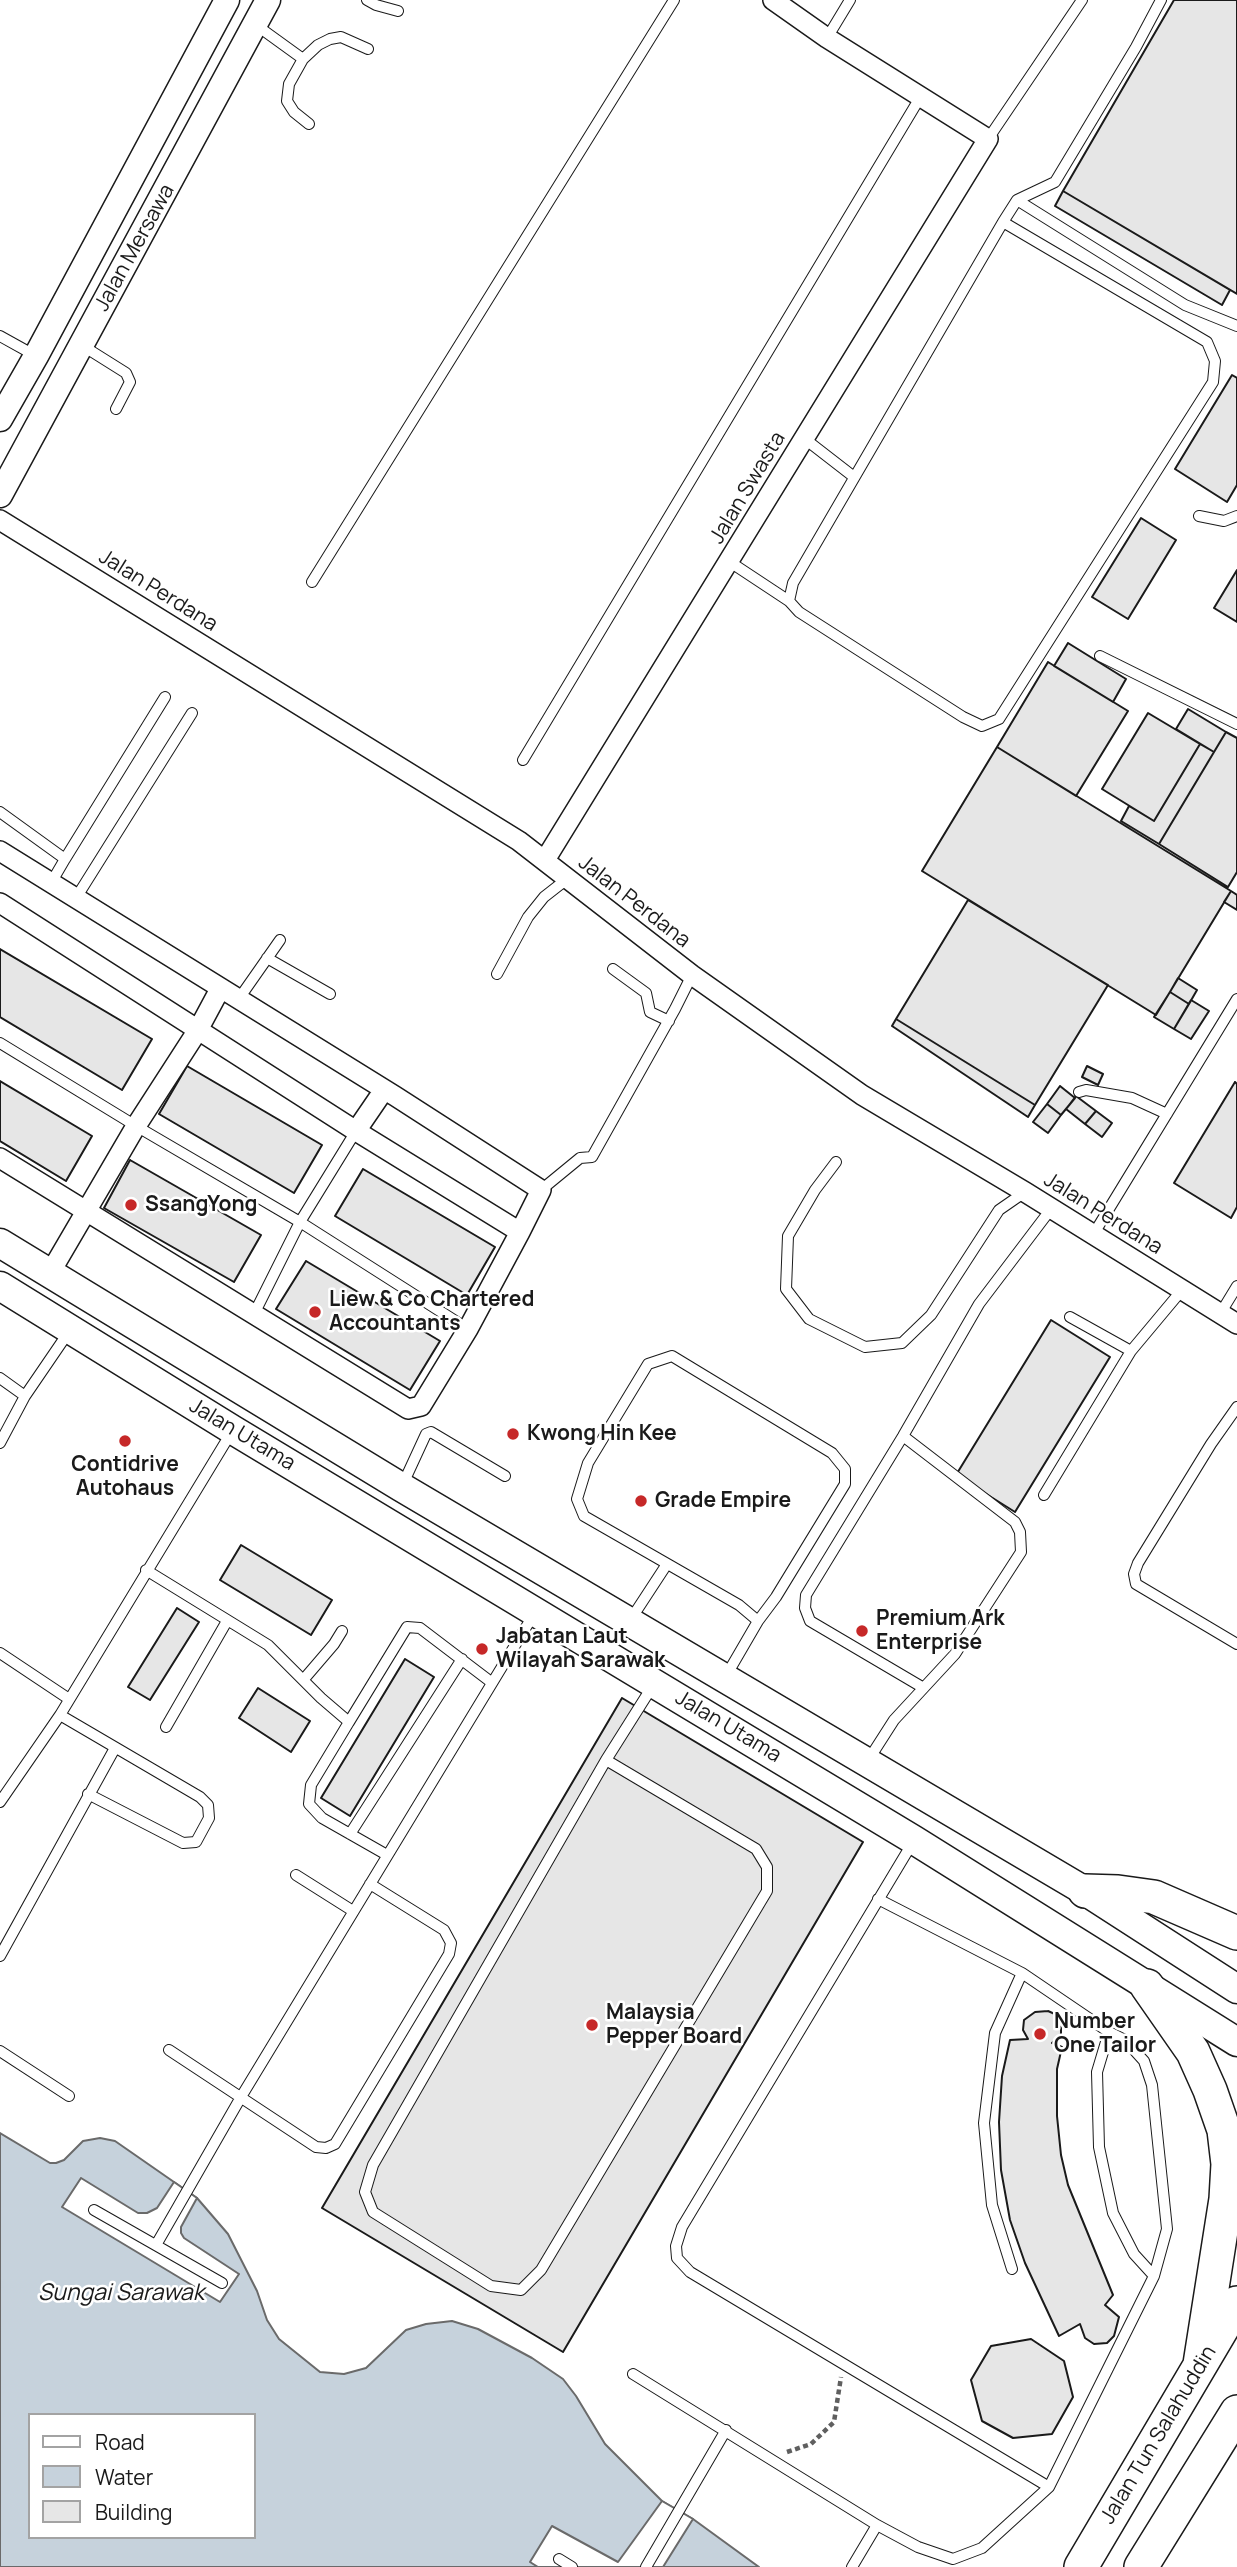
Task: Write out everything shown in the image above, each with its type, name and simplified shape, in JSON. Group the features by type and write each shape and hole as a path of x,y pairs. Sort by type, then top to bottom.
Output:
{"highway":[{"path":"1085,1891 1154,1897 1237,1933"},
{"path":"1147,1986 1193,2052 1224,2130 1228,2164 1226,2199 1200,2364"},
{"name":"Jalan Tun Salahuddin","path":"1081,2567 1237,2303"},
{"path":"1141,2567 1237,2412"}],"main road":[{"name":"Jalan Utama","path":"0,1243 401,1487 1085,1891 1237,1989"},
{"name":"Jalan Utama","path":"0,1286 233,1430 914,1840 1237,2042"}],"street":[{"name":"Jalan Mersawa","path":"0,419 227,0"},
{"name":"Jalan Mersawa","path":"0,495 268,0"},
{"path":"773,0 827,38 988,139"},
{"name":"Jalan Swasta","path":"545,860 988,139"},
{"name":"Jalan Perdana","path":"0,520 495,827 545,860 692,975 862,1095 1026,1192 1228,1319"},
{"path":"0,851 541,1190 468,1329 421,1406 408,1409 0,1158"},
{"path":"0,903 356,1131 520,1232"},
{"path":"50,1273 136,1126 198,1030 220,989"},
{"path":"356,1131 384,1090"}],"lane":[{"path":"367,0 398,11"},
{"path":"312,582 674,0"},
{"path":"827,38 850,0"},
{"name":"Jalan Swasta","path":"988,139 1082,0"},
{"path":"789,601 793,583 1003,222 1017,200 1055,182 1161,0"},
{"path":"256,25 303,59"},
{"path":"309,124 294,112 287,101 289,84 303,59 318,45 341,37 368,49"},
{"path":"523,760 921,96"},
{"path":"1017,200 1185,304 1237,326"},
{"path":"730,562 789,601 799,611 963,717 982,726 999,719 1213,382 1215,361 1207,342 1003,222"},
{"path":"0,336 36,356"},
{"path":"82,345 126,373 130,382 116,410"},
{"path":"805,439 854,477"},
{"path":"1199,516 1224,521 1237,516"},
{"path":"1100,656 1237,724"},
{"path":"51,883 165,697"},
{"path":"76,898 192,713"},
{"path":"0,813 65,859"},
{"path":"497,974 528,917 544,897 567,879"},
{"path":"238,1000 280,940"},
{"path":"267,958 330,994"},
{"path":"613,969 646,993 650,1012 669,1021"},
{"path":"541,1190 580,1158 592,1157 692,975"},
{"path":"1093,1235 1237,999"},
{"path":"0,1043 300,1222 468,1329"},
{"path":"1079,1092 1086,1090 1132,1098 1167,1114"},
{"path":"254,1314 300,1222 356,1131"},
{"path":"836,1162 815,1190 788,1236 786,1289 809,1319 865,1347 902,1343 931,1315 999,1210 1026,1192"},
{"path":"922,1687 810,1621 805,1608 806,1595 903,1436 979,1304 1051,1209"},
{"path":"1228,1319 1237,1286"},
{"path":"1044,1496 1132,1351 1182,1290"},
{"path":"1070,1317 1132,1351"},
{"path":"0,1443 25,1396 70,1329"},
{"path":"724,1679 845,1484 845,1469 832,1453 672,1356 648,1364 587,1463 577,1499 584,1516 739,1605 758,1621"},
{"path":"0,1378 25,1396"},
{"path":"1237,1407 1211,1444 1138,1563 1134,1574 1136,1584 1237,1644"},
{"path":"0,1802 60,1716 233,1430"},
{"path":"401,1487 428,1432 505,1476"},
{"path":"866,1763 894,1720 955,1654 1021,1552 1020,1532 1015,1522 903,1436"},
{"path":"629,1622 667,1564"},
{"path":"146,1570 268,1645 349,1722"},
{"path":"156,2245 241,2097 536,1611"},
{"path":"166,1727 227,1621"},
{"path":"387,1855 323,1818 309,1804 310,1785 407,1627 420,1628 491,1682"},
{"path":"304,1679 342,1631"},
{"path":"0,1653 69,1699"},
{"path":"350,1833 461,1659"},
{"path":"606,1760 756,1849 767,1867 767,1891 541,2270 522,2290 491,2286 373,2212 365,2192 373,2165 606,1760 655,1683"},
{"path":"60,1716 200,1797 208,1805 209,1818 197,1842 183,1843 88,1794"},
{"path":"0,1956 115,1748"},
{"path":"914,1840 682,2227 676,2246 677,2259 690,2272 1049,2487"},
{"path":"296,1875 353,1911"},
{"path":"169,2050 316,2147 327,2148 335,2144 449,1954 451,1944 444,1930 370,1884"},
{"path":"633,2374 877,2525 918,2547 953,2559 982,2548 1049,2487 1154,2276 1167,2228 1152,2085 1144,2061 1125,2040 1022,1973 878,1899"},
{"path":"1012,2269 992,2205 984,2123 995,2033 1022,1973"},
{"path":"1109,2032 1097,2072 1099,2147 1113,2213 1134,2255 1154,2276"},
{"path":"0,2051 69,2096"},
{"path":"94,2210 222,2283"},
{"path":"646,2567 726,2430"},
{"path":"852,2567 877,2525"},
{"path":"559,2559 572,2567"}],"path":[{"path":"769,2457 811,2444 834,2422 844,2362"}],"water":[{"name":"Sungai Sarawak","path":"0,2133 50,2163 64,2160 83,2141 100,2138 115,2141 197,2198 228,2234 257,2291 267,2320 279,2339 320,2372 344,2374 366,2368 406,2330 452,2321 478,2329 532,2358 563,2379 605,2444 662,2501 693,2519 759,2567 0,2567"}],"pier":[{"path":"81,2178 138,2213 147,2213 157,2208 174,2182 197,2198 181,2227 181,2233 184,2238 239,2274 220,2302 62,2207"},
{"path":"662,2501 693,2519 663,2567 538,2567 530,2562 552,2526 618,2562"}],"building":[{"path":"1174,0 1237,0 1237,294 1063,191"},
{"path":"1063,191 1230,290 1222,305 1055,206"},
{"path":"1232,375 1237,378 1237,485 1227,502 1175,469"},
{"path":"1141,518 1176,540 1128,619 1092,597"},
{"path":"1237,570 1237,622 1214,608"},
{"path":"1068,643 1126,679 1113,702 1054,666"},
{"path":"1048,662 1128,711 1076,796 997,747"},
{"path":"1188,709 1226,732 1214,752 1176,729"},
{"path":"1148,713 1200,744 1154,821 1102,789"},
{"path":"1226,732 1237,738 1237,872 1228,887 1159,844"},
{"path":"1200,744 1214,752 1159,844 1121,821 1129,806 1154,821"},
{"path":"997,747 1231,891 1156,1015 922,871"},
{"path":"1231,891 1237,895 1237,910 1224,902"},
{"path":"968,900 1108,985 1035,1105 896,1019"},
{"path":"0,949 152,1039 122,1090 0,1017"},
{"path":"1178,978 1197,990 1189,1004 1170,992"},
{"path":"1170,992 1189,1004 1174,1029 1154,1017"},
{"path":"1191,1000 1209,1011 1191,1039 1174,1029"},
{"path":"896,1019 1035,1105 1028,1117 892,1026"},
{"path":"187,1066 322,1145 294,1193 159,1114"},
{"path":"1087,1066 1103,1074 1098,1085 1082,1077"},
{"path":"0,1081 92,1136 66,1181 0,1141"},
{"path":"1235,1082 1237,1207 1231,1218 1174,1183"},
{"path":"1060,1086 1075,1098 1061,1115 1047,1104"},
{"path":"1076,1096 1096,1111 1085,1124 1066,1109"},
{"path":"1047,1104 1061,1115 1048,1133 1033,1122"},
{"path":"1096,1111 1112,1123 1102,1137 1085,1124"},
{"path":"130,1160 261,1235 234,1282 104,1208"},
{"path":"363,1169 495,1247 467,1295 335,1216"},
{"path":"306,1261 440,1341 410,1390 276,1309"},
{"path":"1051,1320 1110,1357 1015,1512 956,1475"},
{"path":"241,1545 332,1600 311,1635 220,1580"},
{"path":"177,1608 199,1622 150,1700 128,1687"},
{"path":"405,1659 434,1677 350,1816 321,1798"},
{"path":"258,1688 310,1721 291,1752 239,1718"},
{"name":"Malaysia Pepper Board","path":"622,1698 863,1842 563,2352 322,2208"},
{"path":"1048,2011 1057,2015 1061,2025 1061,2034 1052,2043 1062,2047 1057,2069 1057,2116 1061,2155 1068,2185 1113,2295 1105,2305 1119,2317 1114,2336 1107,2343 1094,2344 1085,2338 1080,2324 1059,2336 1025,2263 1010,2220 1001,2170 999,2122 1002,2076 1010,2040 1028,2039 1023,2030 1024,2020 1035,2012"},
{"path":"1031,2339 1064,2361 1073,2397 1052,2434 1013,2438 982,2421 971,2380 991,2346"}],"place":[{"name":"SsangYong","path":"131,1205"},
{"name":"Liew & Co Chartered Accountants","path":"315,1312"},
{"name":"Kwong Hin Kee","path":"513,1434"},
{"name":"Contidrive Autohaus","path":"125,1441"},
{"name":"Grade Empire","path":"641,1501"},
{"name":"Premium Ark Enterprise","path":"862,1631"},
{"name":"Jabatan Laut Wilayah Sarawak","path":"482,1649"},
{"name":"Malaysia Pepper Board","path":"592,2025"},
{"name":"Number One Tailor","path":"1040,2034"}]}
